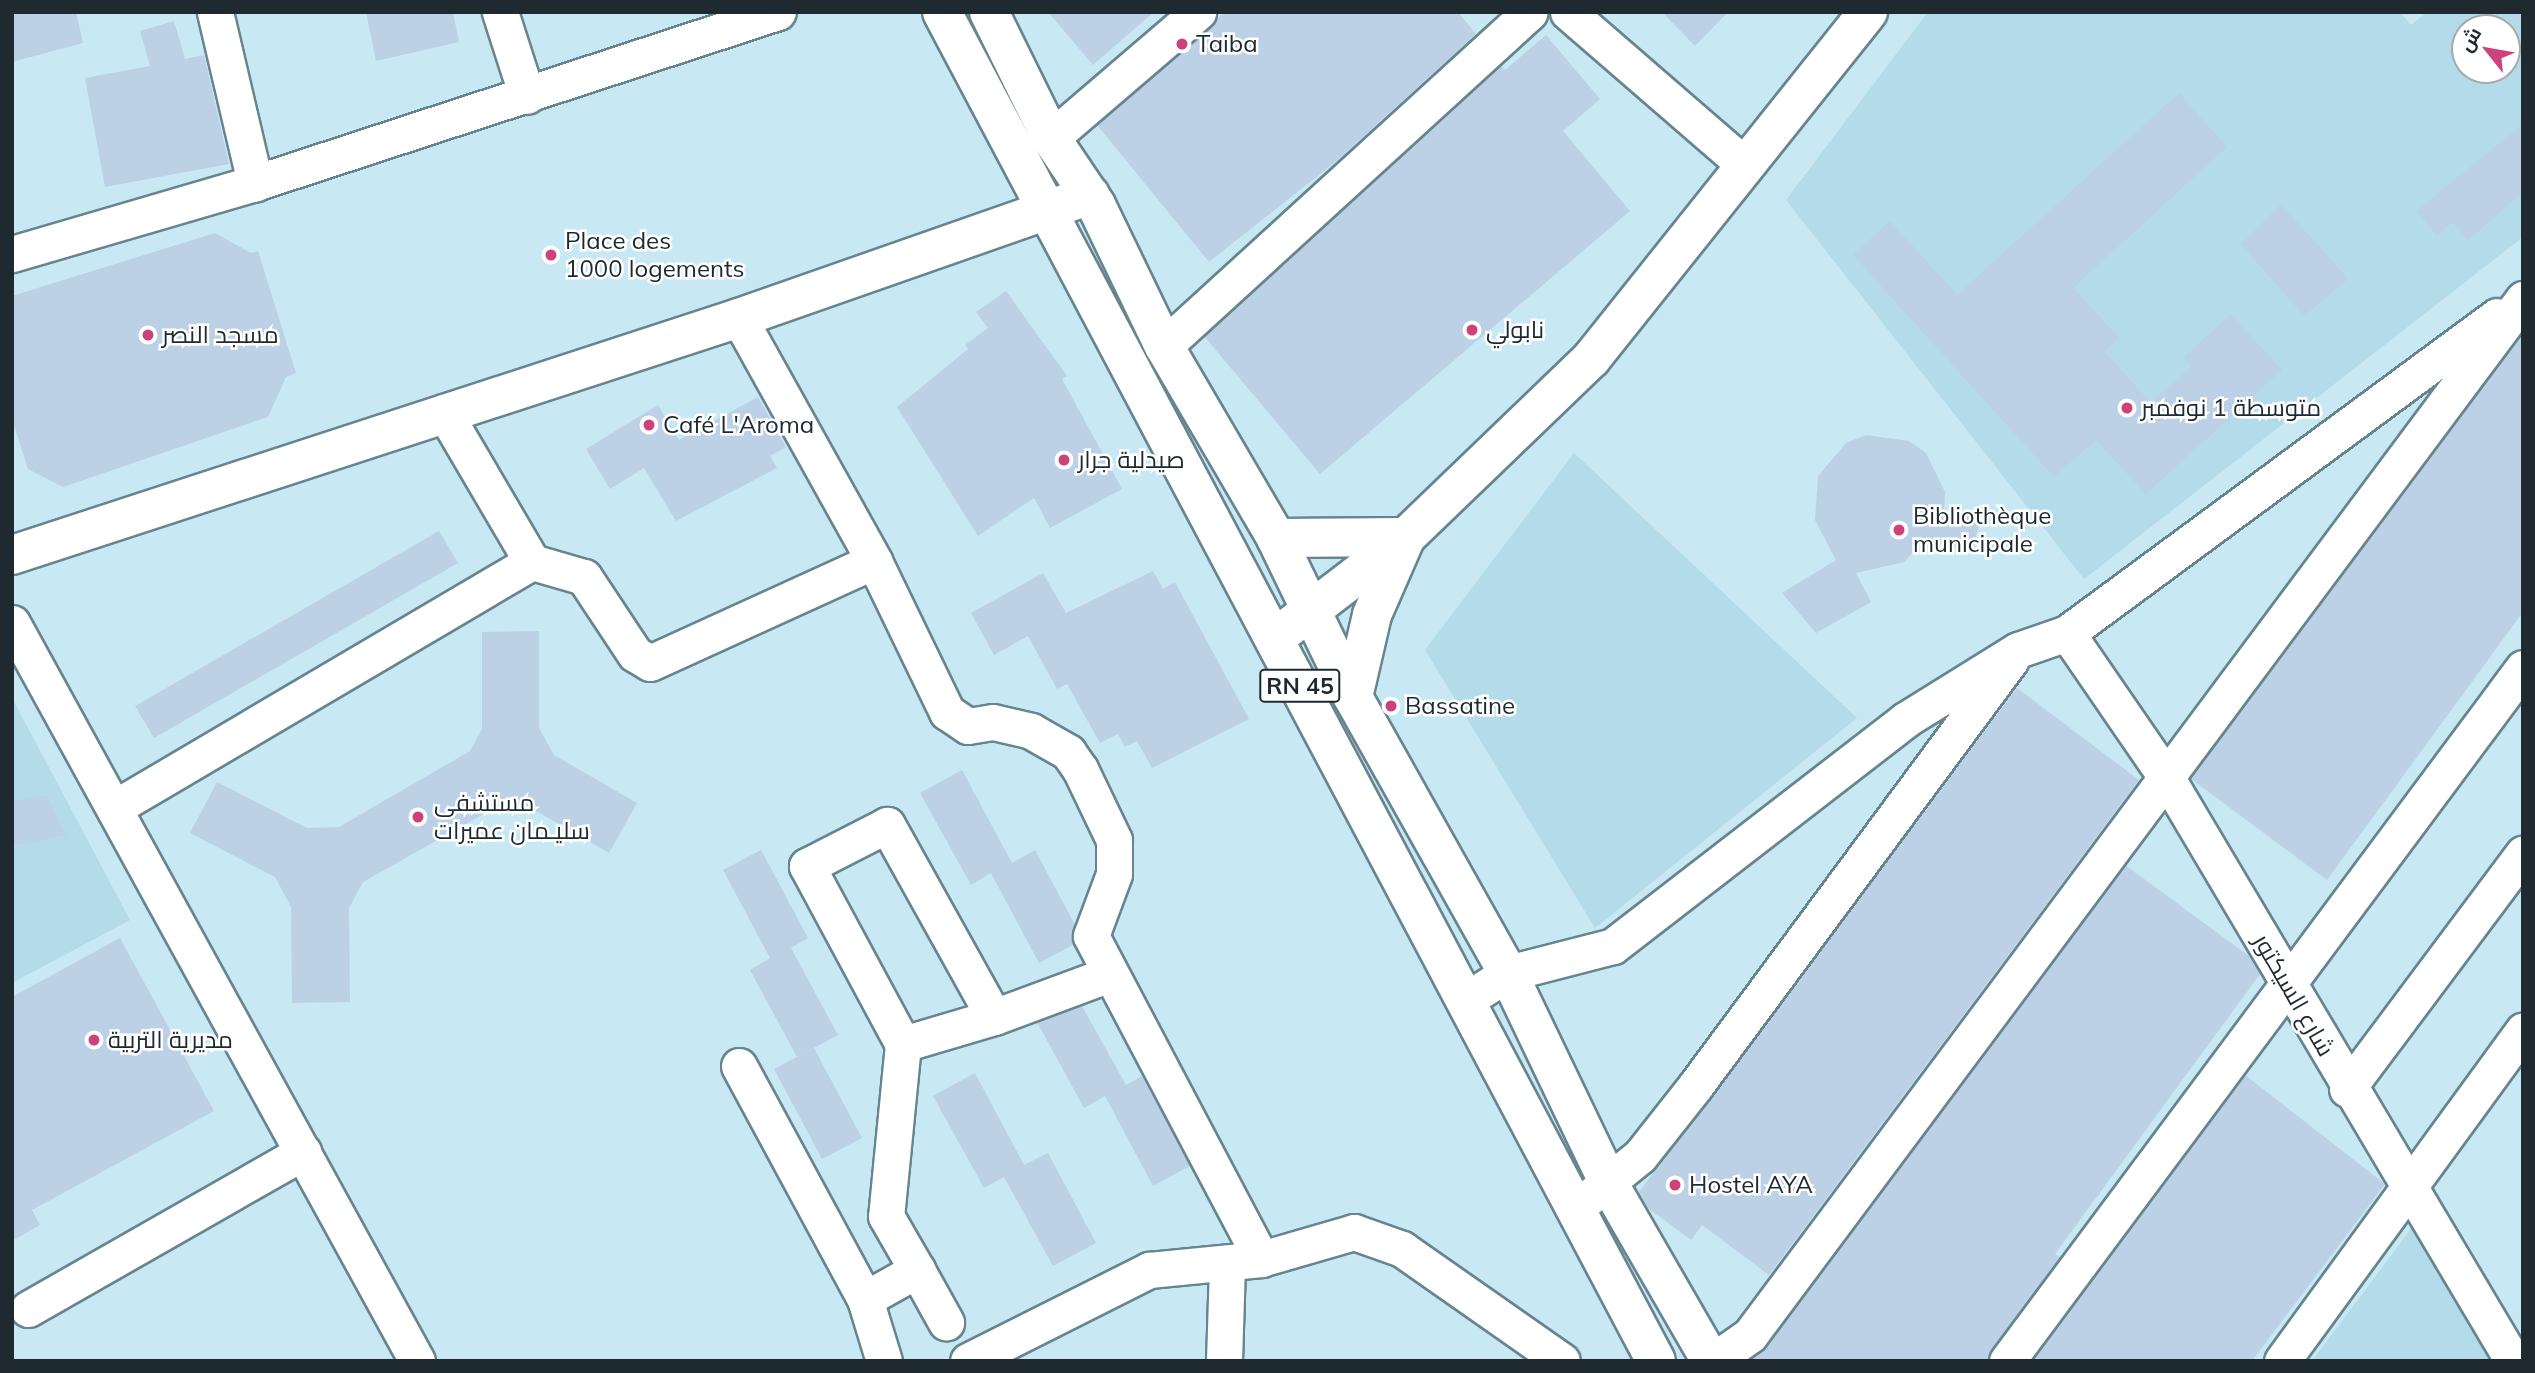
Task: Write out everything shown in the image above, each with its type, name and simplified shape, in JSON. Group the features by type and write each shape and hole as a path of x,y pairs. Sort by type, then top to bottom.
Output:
{"main road":[{"name":"RN 45","path":"942,12 1469,998 1573,1207 1656,1361"},
{"name":"RN 45","path":"989,12 1051,138 1090,195 1164,346 1276,538 1353,698 1508,973 1610,1186 1712,1361"},
{"path":"1275,638 1313,612 1406,537 1591,359 1868,12"},
{"path":"12,555 739,318 1048,214 1090,195"},
{"path":"1276,538 1406,537"},
{"path":"1353,698 1372,615 1406,537"}],"street":[{"path":"215,12 255,183"},
{"path":"500,12 527,96"},
{"path":"12,254 255,183 778,12"},
{"path":"1051,138 1198,12"},
{"path":"1164,346 1530,12"},
{"path":"1568,12 1746,166"},
{"path":"1469,998 1508,973 1613,946 1905,720 2018,650 2067,633 2523,298"},
{"path":"1712,1361 1750,1335 2168,780 2523,298"},
{"path":"739,318 874,561 947,712 968,726 993,723 1031,731 1068,752 1080,769 1114,840 1114,874 1091,936 1107,975 1261,1259"},
{"path":"444,412 532,562 584,577 635,654 650,663 874,561"},
{"path":"114,807 532,562"},
{"path":"12,623 25,672 114,807 417,1361"},
{"name":"شارع السيكتور","path":"2067,633 2168,780 2347,1088 2410,1185 2513,1361"},
{"path":"1573,1207 1610,1186 1696,1085 2018,650"},
{"path":"2007,1361 2521,677"},
{"path":"947,1322 886,1216 903,1044 807,866 887,825 994,1017"},
{"path":"2347,1088 2523,855"},
{"path":"903,1044 994,1017 1107,975"},
{"path":"2282,1361 2523,1031"},
{"path":"739,1066 865,1299 884,1361"},
{"path":"28,1309 303,1152"},
{"path":"968,1361 1149,1270 1261,1259 1306,1242 1354,1232 1402,1249 1562,1361"},
{"path":"1224,1361 1227,1264"},
{"path":"865,1299 917,1270"}],"shaded area":[{"name":"متوسطة 1 نوفمبر","path":"1928,12 2400,12 2411,25 2427,12 2523,12 2523,237 2084,579 1786,200"},
{"path":"1574,453 1857,718 1595,928 1425,650"},
{"path":"12,698 130,920 12,983"},
{"path":"2414,1225 2491,1361 2312,1361"}],"building":[{"path":"12,12 76,12 83,43 12,62"},
{"path":"366,12 453,12 459,42 376,61"},
{"path":"1048,12 1154,12 1093,65"},
{"path":"1225,12 1458,12 1476,34 1334,163 1209,262 1097,125"},
{"path":"1662,12 1728,12 1695,46"},
{"path":"174,21 185,59 204,55 229,164 105,187 85,78 150,66 140,31"},
{"path":"1546,35 1600,99 1563,131 1630,211 1320,474 1204,336 1501,66 1505,70"},
{"path":"2179,93 2227,147 2073,288 2119,338 2104,351 2151,403 2191,366 2184,357 2231,314 2282,370 2146,494 2096,440 2054,477 1853,255 1890,221 1957,295"},
{"path":"2523,124 2523,192 2468,240 2452,222 2437,235 2416,211"},
{"path":"2281,204 2348,279 2304,316 2241,244"},
{"name":"مسجد النصر","path":"215,233 251,253 258,251 296,373 286,377 268,417 63,487 28,469 12,419 12,296"},
{"path":"1006,291 1067,376 1062,379 1122,489 1050,528 1034,498 978,536 897,407 968,349 965,345 988,328 976,312"},
{"path":"2523,333 2523,612 2327,880 2190,778"},
{"path":"758,397 786,447 770,456 777,468 676,521 644,468 610,489 586,449 658,405 679,440"},
{"name":"Bibliothèque municipale","path":"1866,435 1909,441 1926,453 1945,492 1944,513 1981,516 1972,552 1924,540 1904,562 1856,573 1871,602 1816,633 1782,593 1836,560 1815,520 1818,476 1846,443"},
{"path":"439,531 458,563 154,738 135,706"},
{"path":"1153,571 1163,589 1175,582 1249,719 1152,768 1137,741 1125,747 1118,734 1100,743 1067,684 1057,689 1028,636 994,655 971,613 1043,573 1066,613"},
{"name":"مستشفى سليـمان عميرات","path":"539,631 539,728 554,755 637,803 609,853 524,804 496,807 363,882 349,908 350,1002 292,1003 291,907 275,877 190,833 217,782 307,828 339,827 470,751 482,729 482,632"},
{"path":"2017,688 2139,780 1769,1275 1702,1225 1691,1240 1648,1208 1639,1192"},
{"path":"962,770 1012,863 1035,850 1074,923 1073,945 1039,963 991,873 971,885 920,793"},
{"path":"47,796 66,835 12,846 12,801"},
{"path":"761,850 808,938 791,948 838,1035 797,1057 750,970 770,958 723,870"},
{"path":"2125,865 2249,956 2260,974 2055,1254 2060,1257 1987,1361 1751,1361"},
{"name":"مديرية التربية","path":"120,938 214,1111 32,1210 40,1225 12,1241 12,997"},
{"path":"1082,1006 1126,1085 1142,1076 1190,1166 1153,1186 1105,1096 1084,1108 1037,1022"},
{"path":"814,1048 862,1138 822,1159 774,1069"},
{"path":"975,1073 1024,1165 1048,1153 1096,1243 1053,1266 1004,1177 984,1188 933,1096"},
{"path":"2245,1075 2385,1184 2252,1361 2032,1361"}],"place":[{"name":"Taiba","path":"1182,44"},
{"name":"Place des 1000 logements","path":"551,255"},
{"name":"نابولي","path":"1472,330"},
{"name":"مسجد النصر","path":"148,335"},
{"name":"متوسطة 1 نوفمبر","path":"2127,408"},
{"name":"Café L'Aroma","path":"649,425"},
{"name":"صيدلية جرار","path":"1064,460"},
{"name":"Bibliothèque municipale","path":"1899,530"},
{"name":"Bassatine","path":"1391,706"},
{"name":"مستشفى سليـمان عميرات","path":"418,817"},
{"name":"مديرية التربية","path":"94,1040"},
{"name":"Hostel AYA","path":"1675,1185"}]}
